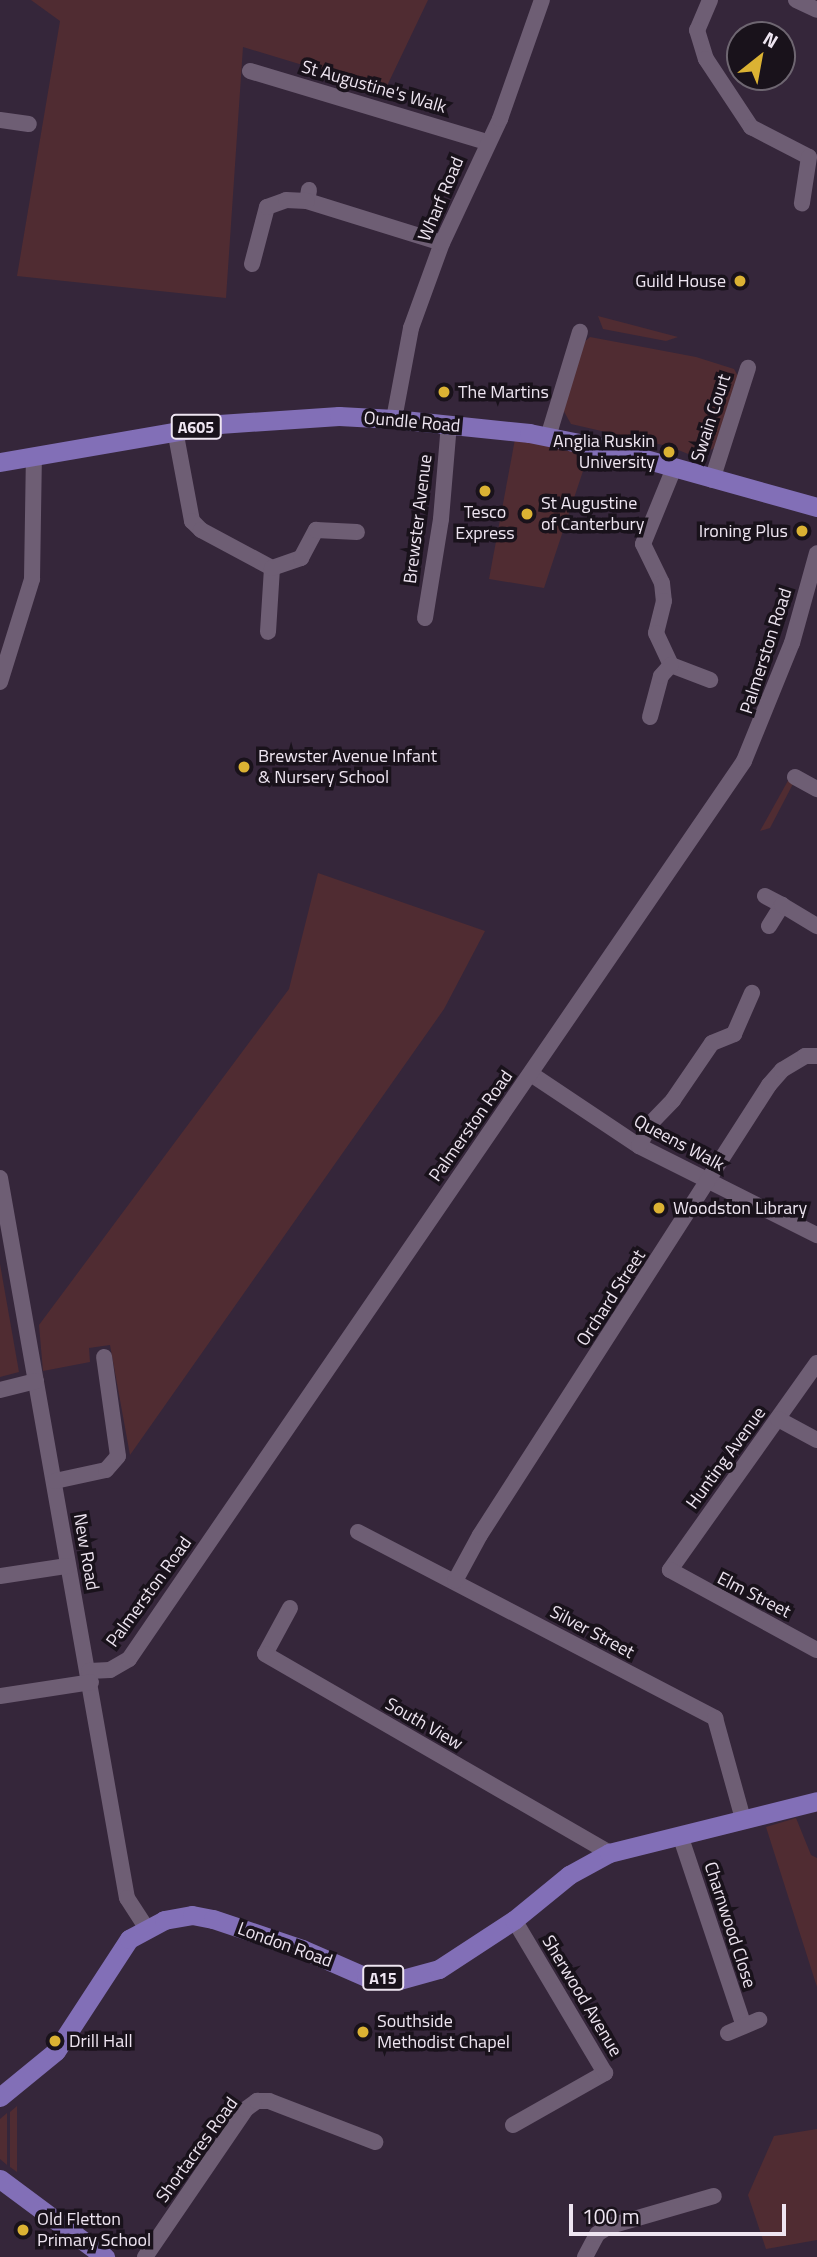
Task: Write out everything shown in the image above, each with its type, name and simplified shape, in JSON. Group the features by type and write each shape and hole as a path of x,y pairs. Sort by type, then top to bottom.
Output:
{"main road":[{"name":"Oundle Road","path":"0,462 175,430 273,418 394,419 548,437 817,507"},
{"name":"London Road","path":"0,2097 56,2051 114,1955 146,1927 179,1916 203,1917 302,1949 366,1977 399,1980 439,1969 514,1920 569,1875 609,1853 817,1801"},
{"path":"0,2179 105,2257"}],"street":[{"name":"Wharf Road","path":"394,419 411,328 442,243 500,118 542,0"},
{"path":"710,0 697,30 706,59 751,127 811,147 802,203"},
{"path":"796,0 817,10"},
{"name":"St Augustine's Walk","path":"250,71 487,142"},
{"path":"0,120 29,124"},
{"path":"252,264 267,207 308,195 442,243"},
{"path":"548,437 580,331"},
{"name":"Swain Court","path":"712,480 748,368"},
{"name":"Brewster Avenue","path":"425,618 441,520 449,424"},
{"path":"175,430 192,521 201,530 272,568 301,558 316,530 357,532"},
{"path":"0,682 32,579 34,457"},
{"path":"674,468 643,544 662,583 664,601 656,633 671,665 710,680"},
{"name":"Palmerston Road","path":"0,1696 90,1676 110,1670 129,1659 744,761 792,643 817,553"},
{"path":"268,632 272,568"},
{"path":"650,717 661,676 671,665"},
{"path":"795,777 817,789"},
{"path":"765,896 817,926"},
{"path":"769,926 782,905"},
{"path":"639,1146 651,1123 673,1100 712,1043 734,1034 752,993"},
{"name":"Orchard Street","path":"455,1581 480,1535 782,1069 805,1056 817,1056"},
{"name":"Queens Walk","path":"531,1074 639,1146 817,1235"},
{"name":"New Road","path":"0,1178 55,1481 67,1566 90,1676 127,1898 146,1927"},
{"path":"55,1481 106,1470 118,1456 104,1357"},
{"name":"Hunting Avenue","path":"673,1575 670,1570 817,1363"},
{"path":"0,1390 36,1381"},
{"path":"778,1419 817,1440"},
{"name":"Silver Street","path":"358,1532 715,1718 743,1819"},
{"path":"0,1576 67,1566"},
{"name":"Elm Street","path":"673,1575 817,1650"},
{"name":"South View","path":"290,1608 265,1654 609,1853"},
{"name":"Charnwood Close","path":"680,1835 751,2023 728,2033"},
{"name":"Sherwood Avenue","path":"513,2125 605,2073 514,1920"},
{"name":"Shortacres Road","path":"145,2257 246,2109 257,2101 270,2101 375,2143"},
{"path":"585,2257 597,2234 610,2226 714,2196"}],"shaded area":[{"path":"31,0 428,0 385,90 243,47 226,298 17,276 60,21"},
{"path":"598,316 678,337 666,341 603,329"},
{"path":"590,337 696,357 734,369 738,376 717,446 698,458 671,447 571,424 562,408 582,344"},
{"path":"515,439 589,453 544,588 489,579"},
{"path":"790,777 795,780 770,828 760,831"},
{"path":"318,873 485,931 444,1009 130,1455 110,1345 89,1348 90,1362 43,1371 39,1325 289,989"},
{"path":"0,1264 19,1372 0,1377"},
{"path":"796,1818 811,1855 817,1858 817,1987 766,1827"},
{"path":"17,2106 17,2172 10,2167 10,2112"},
{"path":"7,2113 7,2165 0,2159 0,2119"},
{"path":"817,2129 817,2240 766,2249 748,2195 774,2136"}],"place":[{"name":"Guild House","path":"740,281"},
{"name":"The Martins","path":"444,392"},
{"name":"Anglia Ruskin University","path":"669,452"},
{"name":"Tesco Express","path":"485,491"},
{"name":"St Augustine of Canterbury","path":"527,514"},
{"name":"Ironing Plus","path":"802,531"},
{"name":"Brewster Avenue Infant & Nursery School","path":"244,767"},
{"name":"Woodston Library","path":"659,1208"},
{"name":"Southside Methodist Chapel","path":"363,2032"},
{"name":"Drill Hall","path":"55,2041"},
{"name":"Old Fletton Primary School","path":"23,2230"}]}
